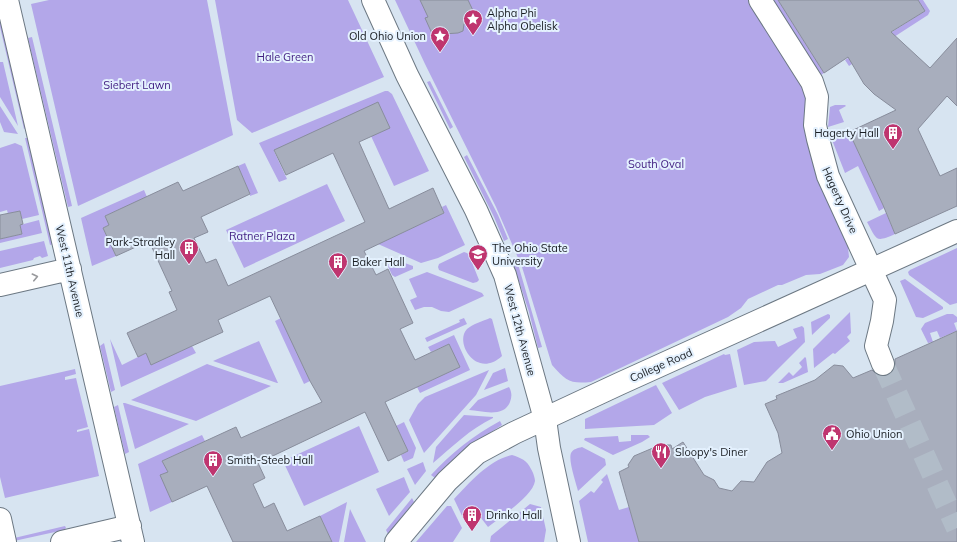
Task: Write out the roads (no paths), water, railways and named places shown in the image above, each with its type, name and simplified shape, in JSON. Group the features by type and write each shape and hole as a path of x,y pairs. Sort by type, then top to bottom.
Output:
{"street":[{"name":"West 11th Avenue","path":"7,0 132,534"},
{"name":"West 12th Avenue","path":"373,0 407,75 476,210 510,291 545,419 548,448 569,542"},
{"name":"Hagerty Drive","path":"760,0 815,89 817,97 815,125 828,176 885,300 876,346 883,364"},
{"name":"College Road","path":"396,542 448,481 477,454 514,433 957,231"},
{"path":"0,285 70,269"},
{"path":"0,519 5,542"},
{"path":"62,542 132,534"}],"tunnel":[{"path":"883,364 957,528"}],"place":[{"name":"Alpha Phi Alpha Obelisk","path":"473,36"},
{"name":"Old Ohio Union","path":"440,53"},
{"name":"Hagerty Hall","path":"893,150"},
{"name":"Park-Stradley Hall","path":"189,265"},
{"name":"The Ohio State University","path":"478,271"},
{"name":"Baker Hall","path":"338,279"},
{"name":"Ohio Union","path":"832,451"},
{"name":"Sloopy's Diner","path":"661,469"},
{"name":"Smith-Steeb Hall","path":"213,477"},
{"name":"Drinko Hall","path":"472,532"}],"park label":[{"name":"Hale Green","path":"285,57"},
{"name":"Siebert Lawn","path":"137,85"},
{"name":"South Oval","path":"656,164"},
{"name":"Ratner Plaza","path":"262,236"}]}
